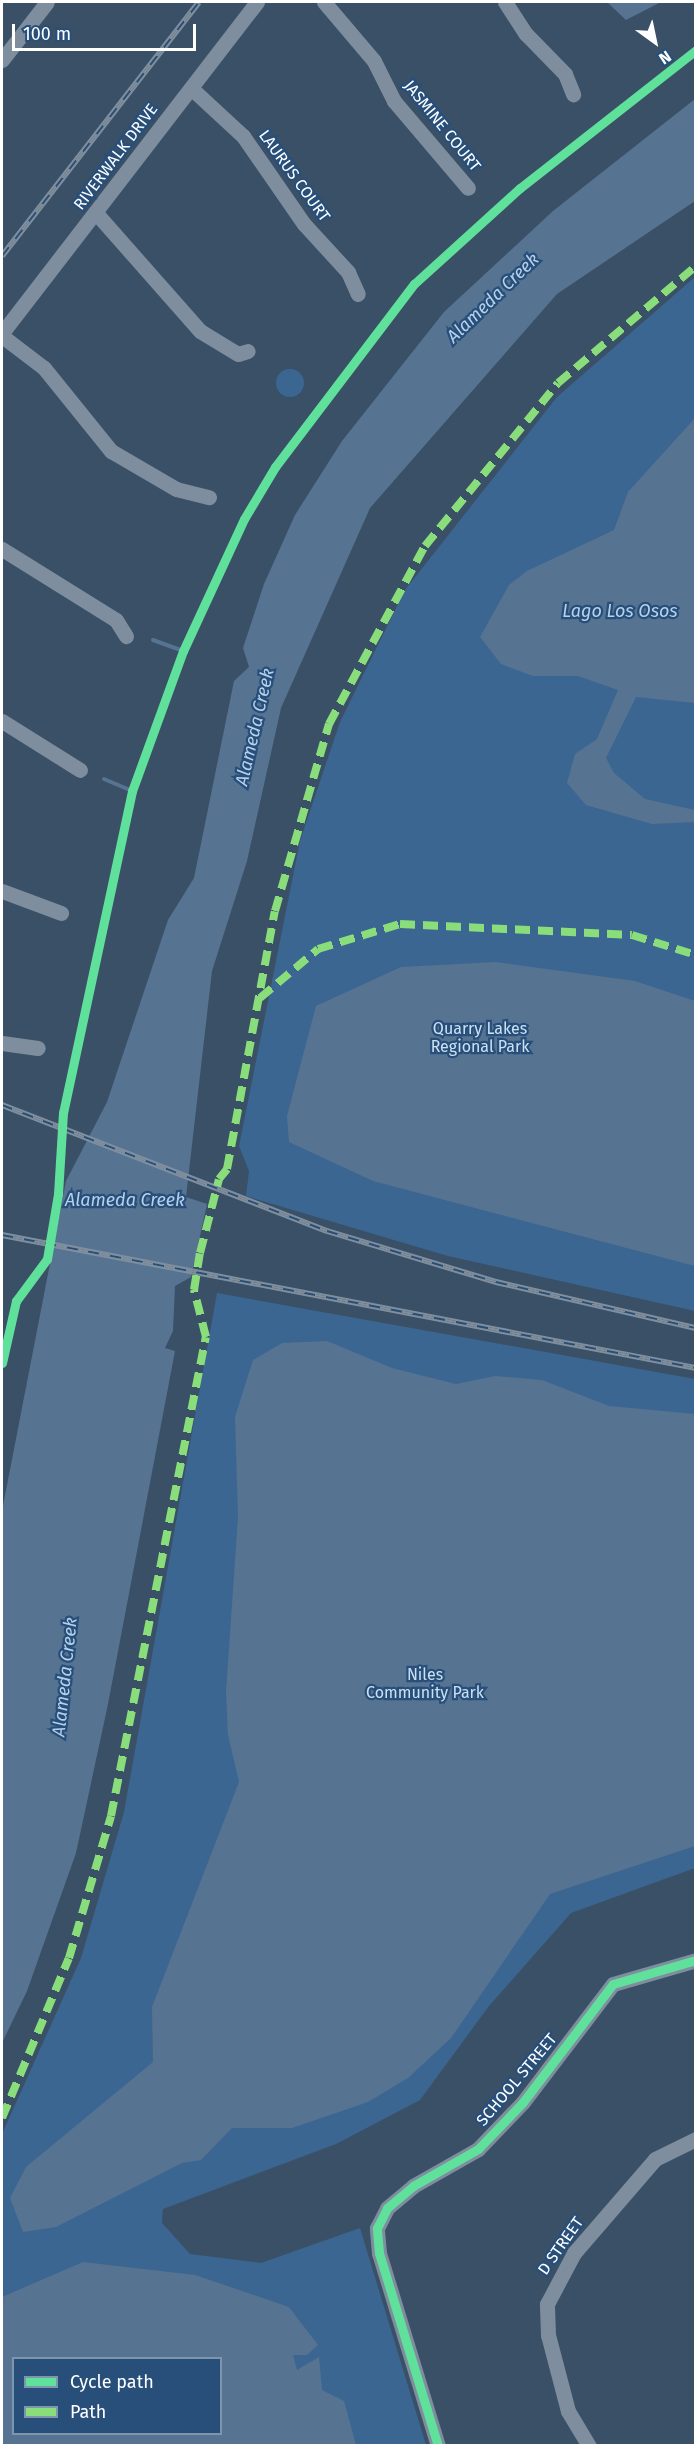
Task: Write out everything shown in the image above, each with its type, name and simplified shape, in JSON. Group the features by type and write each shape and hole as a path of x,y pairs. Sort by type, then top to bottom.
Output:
{"street":[{"path":"2,60 47,2"},
{"name":"RIVERWALK DRIVE","path":"2,335 257,2"},
{"name":"JASMINE COURT","path":"324,2 374,61 394,101 468,188"},
{"path":"505,2 526,34 565,74 573,94"},
{"name":"LAURUS COURT","path":"191,88 243,136 304,224 348,272 358,294"},
{"path":"96,213 200,331 238,354 248,351"},
{"path":"2,335 44,368 111,451 176,489 209,497"},
{"path":"2,549 116,620 126,636"},
{"path":"2,721 80,770"},
{"path":"2,891 60,913"},
{"path":"2,1043 38,1048"},
{"name":"SCHOOL STREET","path":"438,2445 379,2253 376,2228 387,2208 413,2186 478,2149 523,2102 613,1984 696,1960"},
{"name":"D STREET","path":"589,2445 568,2411 548,2335 547,2304 574,2253 655,2159 696,2139"}],"green space":[{"name":"Quarry Lakes Regional Park","path":"695,277 695,1311 448,1256 246,1196 249,1171 239,1146 300,841 340,722 405,590 557,397"},
{"path":"290,369 300,373 304,383 300,393 290,397 280,393 276,383 280,373"},
{"name":"Niles Community Park","path":"217,1293 695,1379 695,1868 571,1913 489,2006 420,2100 336,2144 163,2209 162,2223 190,2254 261,2263 360,2228 426,2445 2,2446 2,2134 81,1958 124,1812"}],"water":[{"path":"607,2 661,2 626,20"},
{"name":"Alameda Creek","path":"695,99 695,201 557,294 370,508 281,708 247,861 212,971 186,1197 207,1204 191,1277 175,1286 173,1331 165,1348 175,1351 108,1704 76,1853 27,1991 2,2043 2,1511 66,1181 107,1102 168,920 194,878 234,681 249,667 243,648 264,584 295,515 342,441 444,312 553,211"},
{"name":"Lago Los Osos","path":"695,418 695,703 636,697 606,758 614,773 645,799 695,810 695,822 652,824 586,805 567,783 575,754 597,739 618,690 578,676 533,676 501,664 480,637 509,585 527,571 614,530 628,492"},
{"path":"496,962 635,981 695,1001 695,1266 373,1181 289,1142 287,1116 316,1006 401,967"},
{"name":"Niles Community Park","path":"327,1341 392,1368 456,1384 495,1376 542,1380 609,1406 695,1414 695,1846 550,1894 451,2038 408,2078 368,2102 292,2128 232,2128 201,2160 182,2163 56,2227 23,2232 10,2198 26,2167 153,2062 152,2007 239,1782 228,1735 226,1692 238,1517 235,1417 253,1360 282,1343"},
{"path":"83,2262 195,2275 289,2307 318,2345 307,2355 293,2355 297,2370 319,2357 322,2390 344,2401 356,2445 2,2445 2,2297"}],"waterway":[{"path":"153,640 183,651"},
{"path":"104,779 132,791"}],"railway":[{"path":"2,256 199,2"},
{"path":"2,1105 327,1231 496,1282 696,1328"},
{"path":"2,1235 696,1368"}],"marked path":[{"path":"2,2118 69,1958 111,1816 206,1337 194,1290 200,1253 219,1179 227,1169 275,911 329,724 425,546 558,383 696,266"},
{"path":"260,998 318,949 400,924 632,935 696,955"}],"cycle path":[{"path":"2,1363 16,1301 47,1259 58,1194 63,1113 132,791 183,651 244,519 275,467 414,284 520,188 696,50"},
{"path":"438,2446 379,2253 377,2228 387,2208 413,2186 478,2149 523,2102 613,1984 696,1960"}]}
